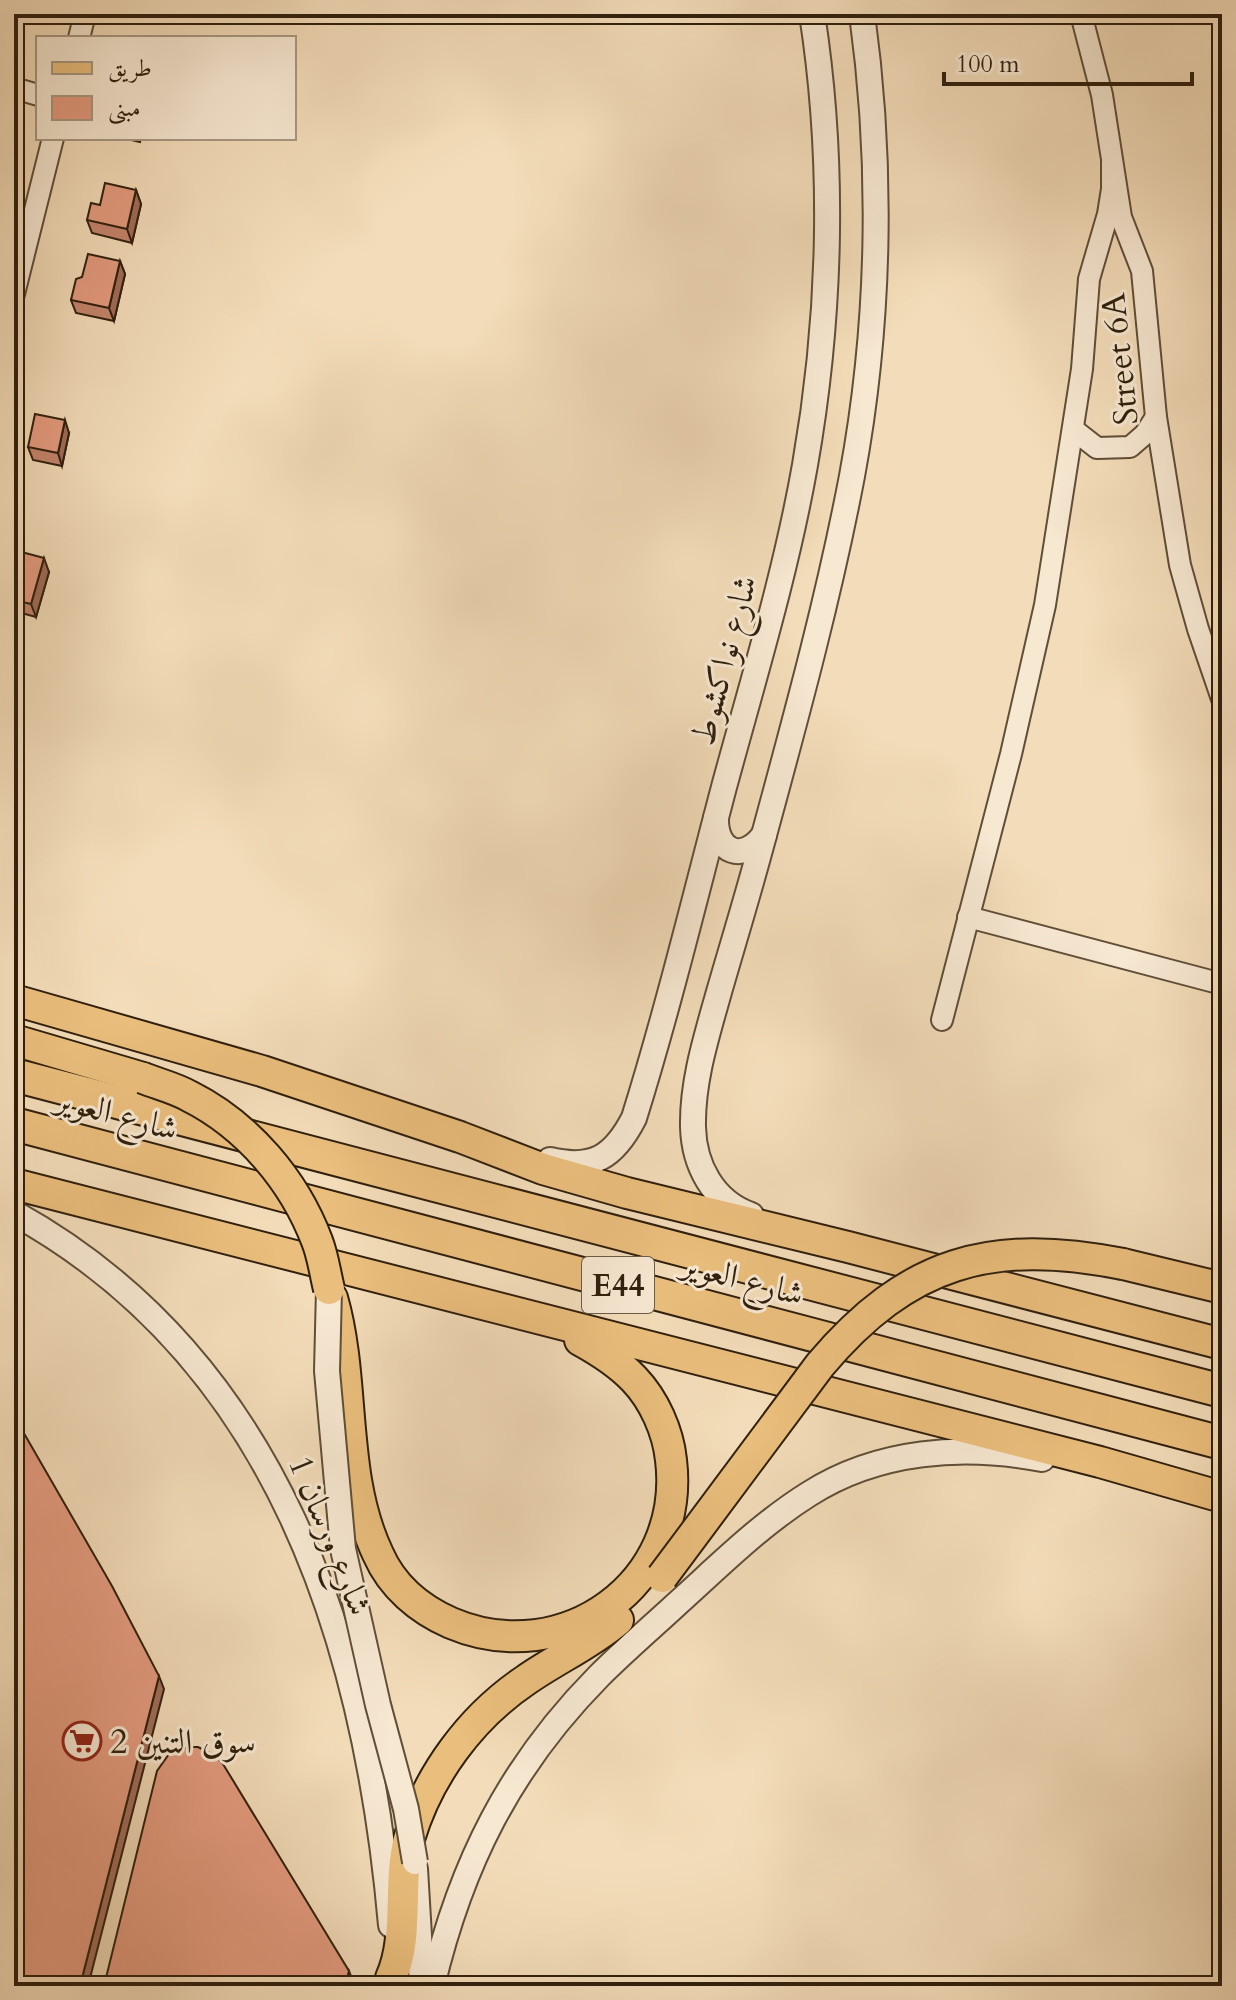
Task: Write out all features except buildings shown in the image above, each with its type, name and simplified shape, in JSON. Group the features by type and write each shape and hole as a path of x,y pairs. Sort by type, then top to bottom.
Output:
{"highway":[{"name":"شارع العوير","path":"14,1075 1222,1391"},
{"name":"شارع العوير","path":"14,1124 1222,1443"}],"main road":[{"path":"14,1000 262,1071 460,1137 543,1169 598,1185 1222,1344"},
{"path":"14,1040 143,1078 190,1096 231,1122 267,1156 295,1198 317,1241 340,1334 358,1488 378,1554 402,1591 437,1617 476,1632 509,1637 550,1633 588,1620 622,1597 648,1566 662,1540 670,1518 674,1482 670,1446 657,1411 636,1381 610,1356 577,1338 500,1309"},
{"path":"14,1184 1100,1462 1222,1497"},
{"path":"392,1982 400,1952 401,1892 410,1839 435,1778 455,1747 498,1700 605,1631 662,1577 820,1365 848,1332 875,1309 939,1272 973,1260 1009,1254 1081,1256 1222,1288"}],"street":[{"path":"80,36 85,14"},
{"path":"794,14 814,24"},
{"path":"848,1247 745,1213 724,1201 706,1179 695,1153 693,1125 702,1052 764,835 830,578 852,475 867,371 875,267 875,162 862,14"},
{"name":"Street 6A","path":"1081,14 1102,95 1124,226 1138,255 1143,279 1156,417 1172,524 1186,586 1222,699"},
{"name":"شارع نواكشوط","path":"460,1137 578,1166 603,1155 625,1136 642,1092 782,571 805,465 820,358 827,250 825,141 814,24"},
{"path":"14,88 36,94"},
{"path":"14,294 52,140"},
{"path":"942,1020 1027,688 1045,605 1074,430 1089,279 1110,202 1112,163"},
{"path":"1095,252 1120,247 1138,255"},
{"path":"1130,447 1145,434 1156,417"},
{"path":"1074,430 1097,448 1130,447 1145,456 1155,470 1163,505 1172,524"},
{"path":"1058,529 1071,509 1078,468 1097,448"},
{"path":"716,818 715,830 719,840 737,852 757,845 764,835"},
{"path":"968,917 1222,984"},
{"name":"شارع ورسان 1","path":"14,1213 72,1248 108,1275 173,1337 239,1419 285,1498 330,1615 368,1753 384,1846 392,1936 392,1982"},
{"path":"329,1289 327,1371 343,1549 406,1809 415,1862 422,1986"},
{"path":"432,1986 457,1895 474,1852 495,1811 537,1748 625,1651 730,1555 811,1492 860,1470 901,1457 965,1451 1032,1457 1180,1486"}],"place":[{"name":"سوق التنين 2","path":"82,1741"}]}
